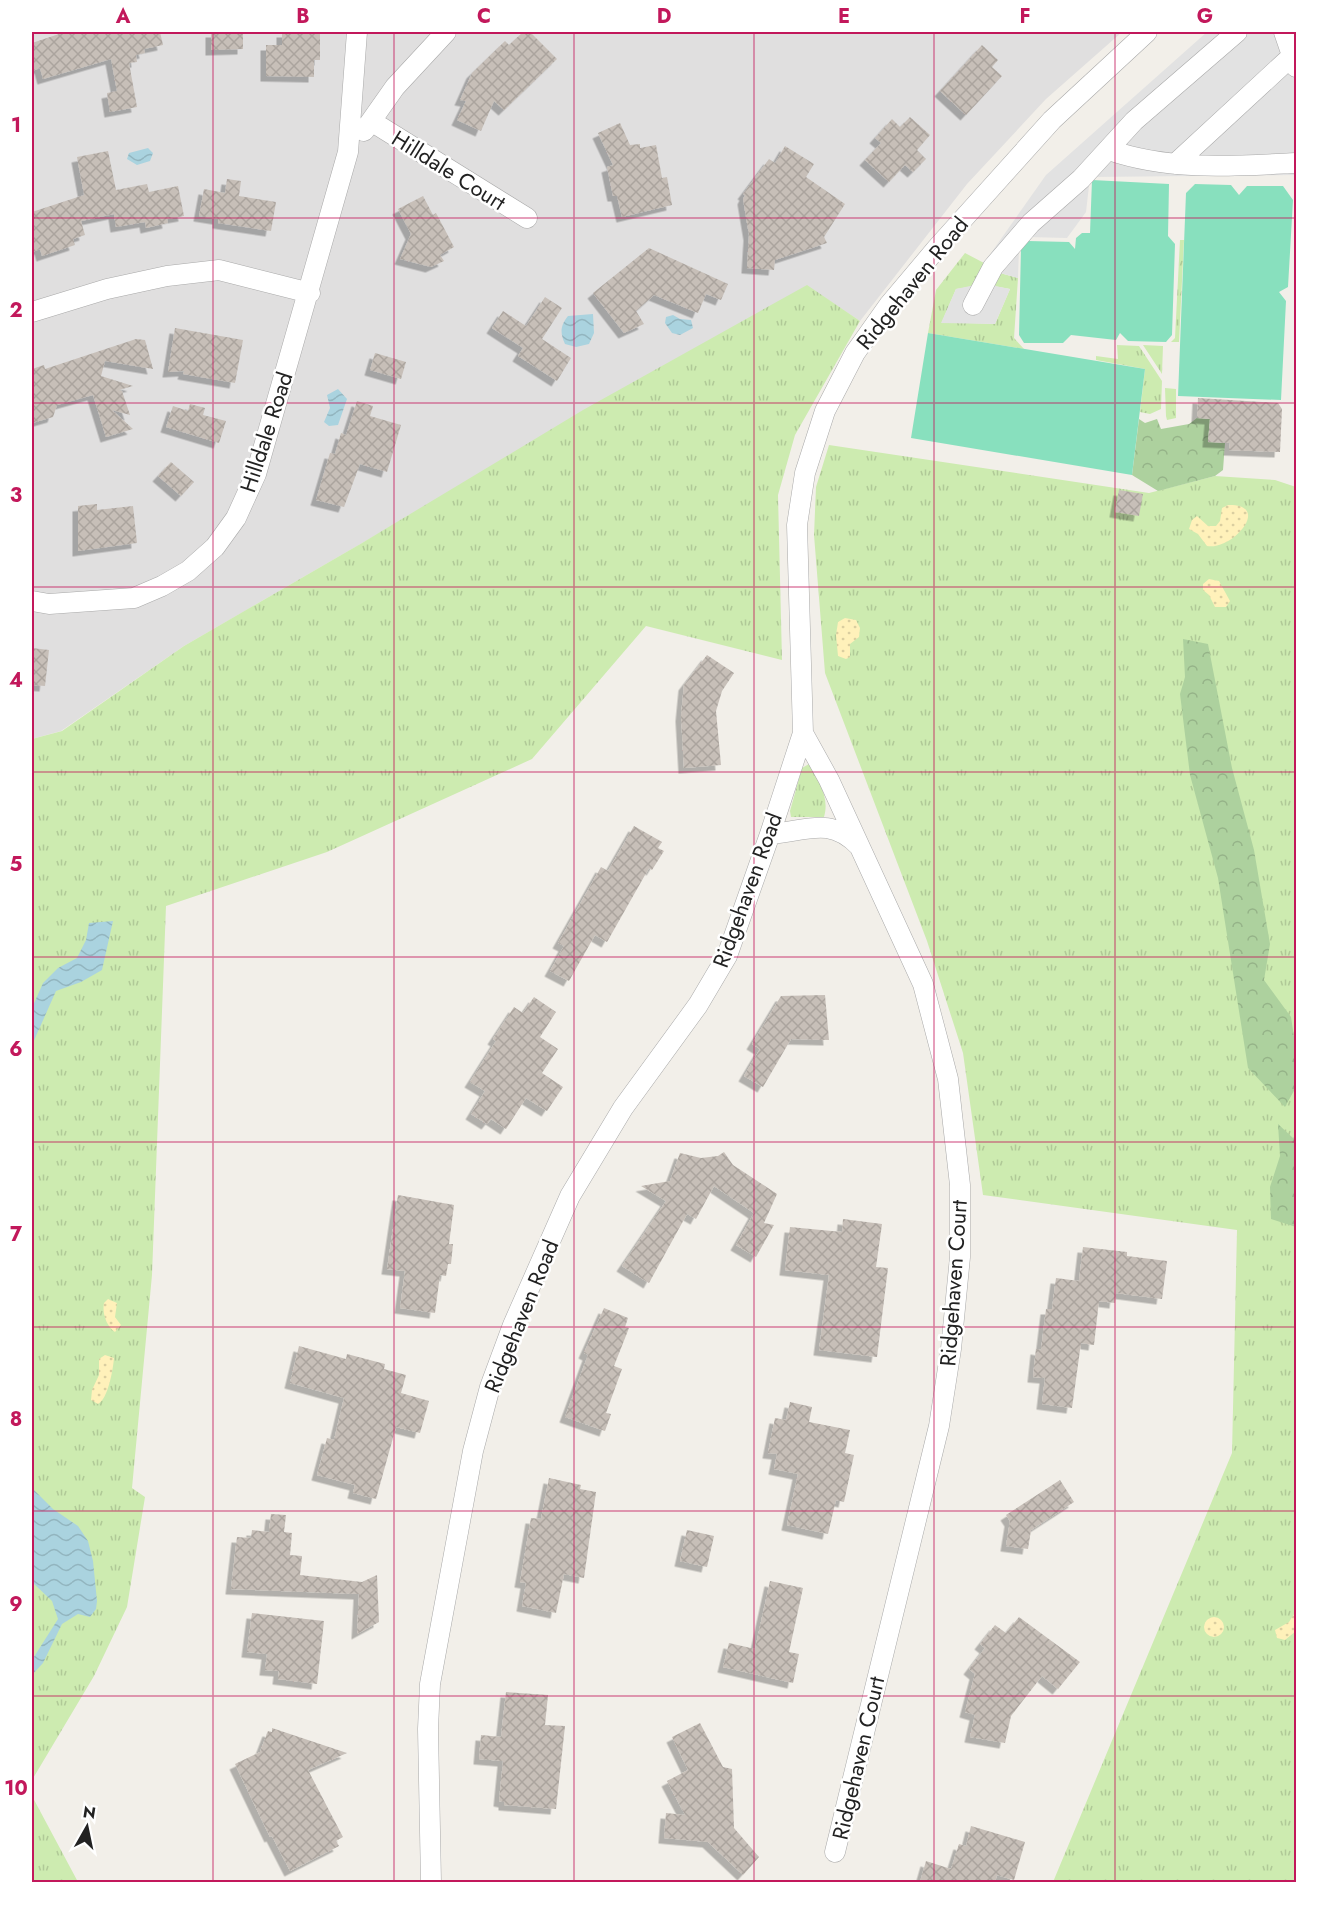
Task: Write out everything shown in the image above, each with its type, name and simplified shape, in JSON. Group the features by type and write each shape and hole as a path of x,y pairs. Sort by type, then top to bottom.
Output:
{"street":[{"name":"Hilldale Road","path":"32,601 49,604 134,598 188,571 215,547 236,518 256,474 310,293 348,152 357,32"},
{"name":"Hilldale Road","path":"348,152 395,87 446,32"},
{"name":"Ridgehaven Road","path":"431,1882 428,1729 430,1684 473,1451 490,1387 513,1325 570,1196 623,1108 698,1005 728,956 770,834 803,733 797,525 805,473 825,411 855,353 889,306 937,248 1052,120 1147,32"},
{"path":"974,306 993,267 1023,232 1109,150 1134,121 1237,32"},
{"path":"1176,164 1294,63 1284,32"},
{"name":"Hilldale Court","path":"371,121 527,218"},
{"path":"1109,150 1137,160 1211,167 1296,163"},
{"path":"32,312 117,286 167,276 219,270 310,293"},
{"name":"Ridgehaven Court","path":"803,733 830,780 923,984 948,1079 960,1185 960,1257 951,1349 939,1426 836,1852"},
{"path":"770,834 827,827 848,834 861,848"}],"shaded area":[{"path":"32,32 1122,32 1046,99 967,184 860,321 807,286 184,646 61,731 32,739"},
{"path":"1207,32 1296,32 1296,175 1090,177 1086,212 1067,238 1027,237 1019,248 1018,278 1000,273 995,286 1010,289 995,324 941,323 956,289 975,285 984,263 1046,175"}],"green space":[{"path":"1092,180 1169,184 1168,236 1175,244 1172,335 1166,342 1128,341 1120,333 1116,340 1071,335 1063,343 1024,343 1019,335 1021,248 1028,241 1069,242 1075,249 1076,238 1082,233 1090,233"},
{"path":"1195,184 1231,185 1239,195 1247,186 1283,186 1293,200 1288,287 1279,292 1286,301 1281,400 1178,396 1186,193"},
{"path":"1180,240 1184,240 1179,342 1171,342 1175,338"},
{"path":"965,253 984,263 975,286 956,289 942,322 995,324 1010,289 994,286 1000,273 1018,278 1014,338 1024,349 928,333 936,290"},
{"path":"807,285 860,321 795,435 778,495 782,660 646,626 532,759 327,852 166,906 152,1275 132,1488 145,1497 127,1607 94,1676 32,1780 32,739 62,731 184,646 362,543 583,410"},
{"path":"928,333 1145,369 1132,475 911,438"},
{"path":"1117,345 1139,346 1162,381 1161,409 1150,414 1140,412 1145,369 1096,360 1096,356 1118,359"},
{"path":"1143,345 1163,346 1162,374"},
{"path":"1165,388 1176,389 1176,418 1167,420 1166,416"},
{"path":"1197,418 1210,419 1208,442 1225,443 1223,470 1215,476 1158,491 1132,475 1139,419 1145,423 1157,419 1161,429 1189,424"},
{"path":"829,445 1149,493 1215,476 1275,480 1296,487 1296,1882 1053,1882 1232,1453 1237,1230 983,1195 963,1053 927,941 825,673 814,535 816,487"},
{"path":"1183,639 1208,644 1232,768 1254,850 1270,944 1264,980 1291,1017 1296,1050 1296,1087 1285,1107 1248,1068 1218,878 1190,775 1180,694 1185,677"},
{"path":"809,764 824,796 824,817 791,817 790,811 802,768"},
{"path":"1278,1124 1293,1138 1296,1135 1296,1227 1271,1219 1270,1187 1280,1156"},
{"path":"32,1796 78,1882 32,1882"}],"sand":[{"path":"1228,505 1241,507 1247,512 1248,519 1244,527 1227,542 1217,546 1207,546 1198,534 1189,529 1192,520 1197,516 1208,526 1216,526 1220,521 1222,508"},
{"path":"1209,579 1219,581 1230,601 1226,607 1215,607 1209,595 1203,590 1203,584"},
{"path":"845,618 856,620 860,628 859,637 850,644 850,657 846,659 838,656 836,635 838,622"},
{"path":"108,1299 117,1303 115,1317 121,1325 115,1332 107,1323 104,1315 104,1303"},
{"path":"105,1355 114,1358 105,1396 98,1404 91,1400 92,1390 99,1375 99,1359"},
{"path":"1296,1611 1296,1631 1285,1640 1277,1638 1275,1630 1289,1622"},
{"path":"1214,1617 1221,1620 1224,1627 1221,1634 1214,1637 1207,1634 1204,1627 1207,1620"}],"water":[{"path":"148,148 153,153 150,161 137,165 127,159 129,153"},
{"path":"593,314 594,333 589,344 576,347 565,344 562,330 563,323 568,316"},
{"path":"673,315 680,319 691,320 693,328 680,335 672,333 665,323 666,317"},
{"path":"338,389 347,399 338,425 329,426 324,422 330,408 327,395"},
{"path":"113,921 102,970 81,982 56,991 32,1045 32,1008 43,983 58,968 77,958 86,940 89,923"},
{"path":"32,1488 53,1509 78,1526 88,1541 93,1561 97,1601 96,1609 90,1617 78,1614 62,1624 43,1663 32,1675 32,1660 58,1619 52,1601 32,1582"}],"building":[{"path":"65,32 160,32 163,45 144,49 145,53 136,55 137,62 129,63 137,107 110,112 107,93 117,91 111,59 43,79 40,68 32,71 32,43"},
{"path":"211,32 243,32 243,49 211,50"},
{"path":"282,32 320,32 320,60 314,60 314,77 266,76 266,45 282,45"},
{"path":"523,32 530,32 557,59 504,110 494,101 481,131 457,120 466,101 460,100 472,73 505,41 509,45"},
{"path":"982,45 998,60 992,67 1002,76 966,115 940,91"},
{"path":"910,117 930,135 917,150 926,159 913,172 905,165 889,182 865,160 881,143 875,138 892,119 900,127"},
{"path":"620,123 630,145 640,144 640,148 656,145 662,178 667,177 672,205 622,217 617,196 613,196 607,167 613,165 598,133"},
{"path":"785,146 814,164 806,177 845,204 824,237 827,243 775,260 774,270 747,268 749,235 743,199 745,195 743,194 769,159 775,163"},
{"path":"108,151 116,190 147,184 149,192 178,186 184,216 167,219 168,223 146,228 145,222 116,227 114,214 81,221 85,235 73,239 75,245 42,256 40,249 32,252 32,212 84,195 77,157"},
{"path":"227,179 241,181 239,196 276,202 271,231 218,223 218,219 199,216 204,189 225,193"},
{"path":"423,196 433,215 436,213 454,247 440,255 444,261 431,267 400,259 411,234 398,209"},
{"path":"649,248 728,284 721,300 706,294 698,313 654,295 636,311 644,324 624,333 593,293"},
{"path":"545,297 562,308 542,339 571,358 557,381 518,356 523,348 492,328 503,311 526,326"},
{"path":"175,328 243,340 235,383 183,374 184,371 168,372"},
{"path":"136,339 145,340 153,369 105,361 101,376 133,386 119,390 122,391 130,415 112,410 133,429 106,437 93,395 57,405 53,417 32,423 32,369 44,365 45,369"},
{"path":"375,353 406,362 401,379 370,370"},
{"path":"1198,398 1278,403 1282,409 1280,452 1229,450 1230,443 1208,442 1210,419 1197,418"},
{"path":"357,401 373,406 370,416 401,425 387,472 360,464 344,507 316,500 330,453 335,454 341,433 346,435"},
{"path":"190,404 205,408 203,415 226,421 219,443 166,427 173,406 188,411"},
{"path":"171,462 194,482 181,496 158,476"},
{"path":"1119,490 1143,494 1139,516 1115,512"},
{"path":"97,504 97,510 133,506 137,543 78,551 78,506"},
{"path":"32,648 49,650 45,686 32,685"},
{"path":"707,655 734,673 722,691 716,711 721,765 684,768 681,716 684,685"},
{"path":"634,826 662,842 658,848 664,851 652,870 649,868 607,942 595,935 569,981 550,971 564,946 558,943 601,867 608,871"},
{"path":"825,995 829,1040 791,1039 763,1087 744,1076 760,1049 752,1044 781,996"},
{"path":"534,997 556,1012 540,1037 558,1049 542,1073 563,1087 547,1111 526,1098 506,1129 491,1119 487,1124 471,1114 485,1091 470,1082 496,1041 493,1039 514,1007 523,1013"},
{"path":"724,1152 733,1165 777,1194 764,1223 774,1225 756,1257 736,1245 754,1213 714,1186 696,1219 687,1214 649,1283 622,1266 666,1201 641,1186 670,1181 680,1153 701,1158 718,1156"},
{"path":"398,1195 454,1205 449,1244 453,1244 451,1264 448,1264 446,1276 440,1275 435,1313 400,1308 405,1271 387,1269"},
{"path":"843,1219 882,1224 876,1267 888,1268 877,1357 819,1350 829,1275 785,1270 790,1227 842,1232"},
{"path":"1083,1247 1127,1252 1127,1256 1167,1261 1162,1299 1116,1293 1115,1303 1099,1301 1094,1345 1081,1343 1072,1408 1042,1404 1045,1378 1033,1377 1036,1349 1041,1350 1046,1309 1052,1309 1056,1278 1079,1281"},
{"path":"604,1308 628,1318 625,1327 629,1328 614,1366 622,1369 606,1413 611,1414 605,1431 565,1417 588,1355 584,1353"},
{"path":"299,1346 346,1359 347,1354 385,1364 384,1369 406,1375 401,1393 429,1401 420,1433 396,1427 376,1499 353,1493 355,1485 317,1475 327,1438 334,1440 344,1398 290,1383"},
{"path":"790,1402 812,1407 809,1422 850,1430 845,1453 854,1455 844,1502 836,1500 828,1534 787,1525 798,1474 774,1469 777,1454 768,1453 775,1418 786,1420"},
{"path":"549,1478 581,1485 580,1489 596,1492 584,1578 564,1574 556,1613 522,1606 526,1583 520,1582 531,1518 541,1519"},
{"path":"1060,1480 1074,1502 1031,1530 1028,1549 1006,1546 1010,1521 1006,1515"},
{"path":"271,1514 286,1515 284,1532 292,1533 290,1555 302,1556 300,1575 362,1582 377,1575 379,1622 357,1634 359,1594 231,1589 237,1537 251,1538 252,1530 269,1532"},
{"path":"687,1530 714,1536 707,1567 680,1561"},
{"path":"770,1581 803,1588 789,1652 799,1654 793,1683 723,1667 729,1643 755,1649"},
{"path":"252,1613 324,1621 317,1684 278,1679 279,1671 265,1670 267,1654 247,1652"},
{"path":"1019,1617 1080,1662 1058,1689 1042,1676 1011,1716 1005,1743 970,1737 975,1715 965,1712 975,1674 969,1669 985,1648 980,1644 995,1625 1006,1633"},
{"path":"506,1692 548,1695 545,1725 565,1726 556,1809 504,1805 504,1802 499,1801 503,1761 479,1759 481,1735 501,1737"},
{"path":"700,1723 723,1767 732,1769 734,1828 759,1857 743,1875 708,1842 664,1838 666,1813 685,1815 667,1781 688,1770 672,1737"},
{"path":"272,1728 347,1753 308,1770 343,1837 336,1841 339,1846 290,1871 272,1836 270,1837 235,1764 260,1752 268,1731 272,1732"},
{"path":"971,1826 1025,1842 1014,1880 997,1875 995,1882 920,1882 926,1861 951,1869 959,1844 966,1846"}]}
